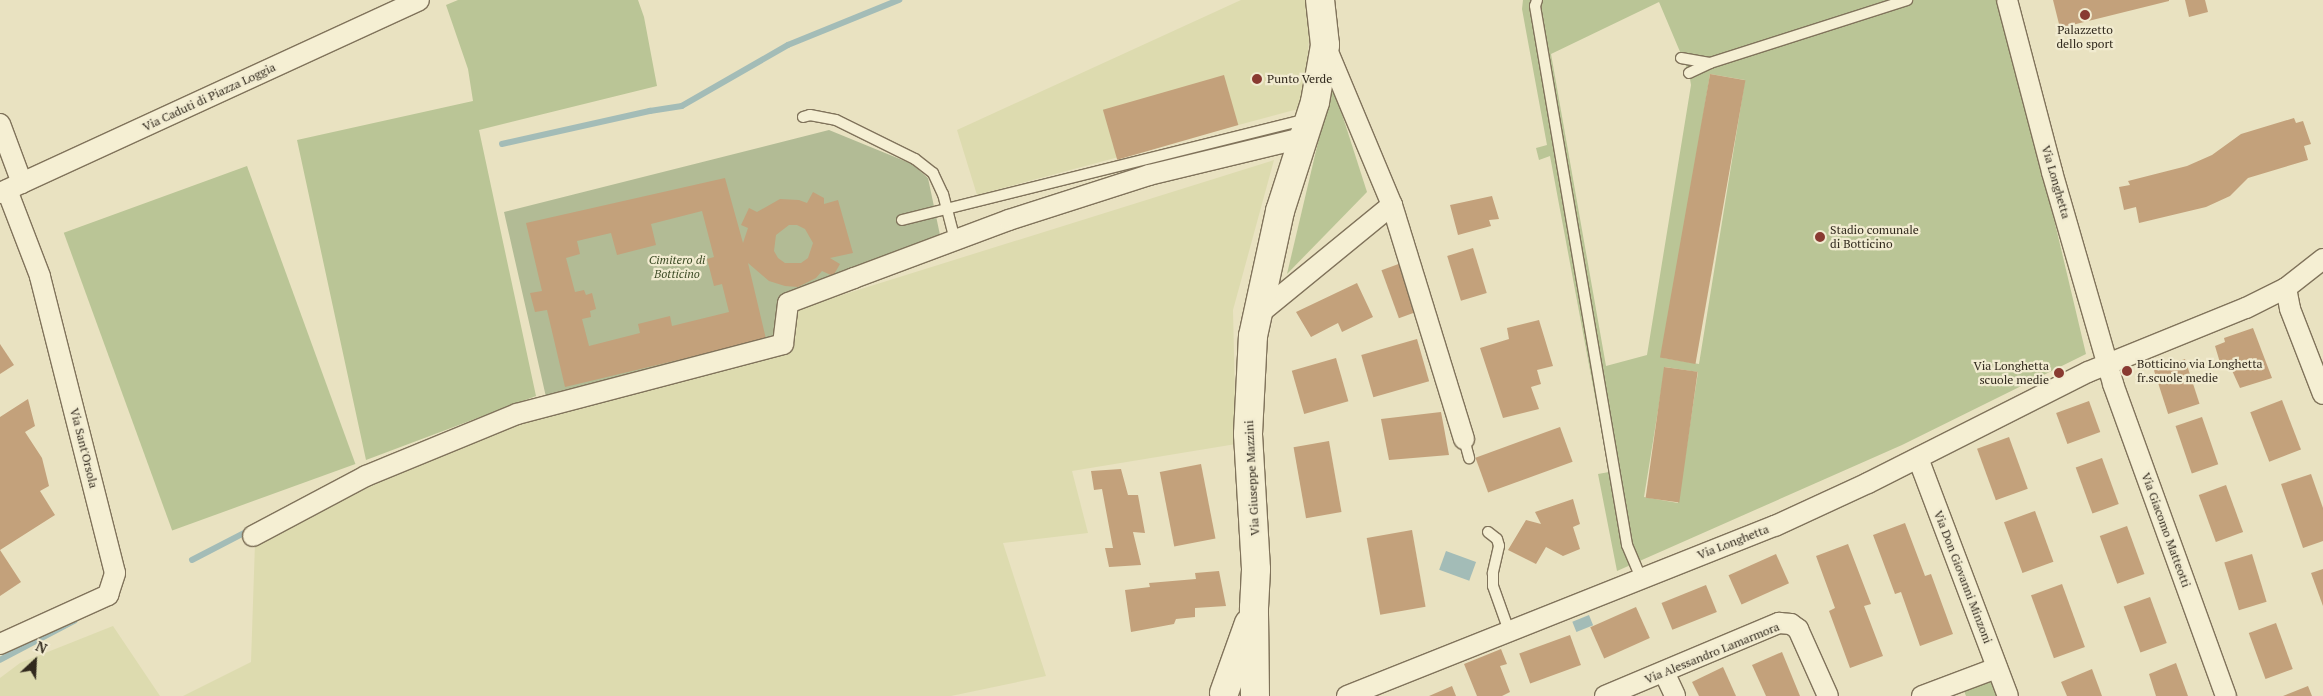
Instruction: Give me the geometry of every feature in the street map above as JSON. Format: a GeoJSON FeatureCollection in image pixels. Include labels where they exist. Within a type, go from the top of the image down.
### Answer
{"type":"FeatureCollection","features":[{"type":"Feature","properties":{"kind":"street","name":"Via Caduti di Piazza Loggia"},"geometry":{"type":"LineString","coordinates":[[10,189],[419,0]]}},
{"type":"Feature","properties":{"kind":"street","name":"Via Giuseppe Mazzini"},"geometry":{"type":"LineString","coordinates":[[1221,694],[1235,690],[1254,696],[1256,569],[1248,434],[1255,317],[1280,211],[1316,102],[1325,45],[1320,0]]}},
{"type":"Feature","properties":{"kind":"street","name":"Via Longhetta"},"geometry":{"type":"LineString","coordinates":[[2007,0],[2052,172],[2108,364]]}},
{"type":"Feature","properties":{"kind":"street","name":"Via Giuseppe Mazzini"},"geometry":{"type":"LineString","coordinates":[[1325,45],[1392,205],[1467,449]]}},
{"type":"Feature","properties":{"kind":"street","name":"Via Sant'Orsola"},"geometry":{"type":"LineString","coordinates":[[0,124],[10,189],[40,276],[115,572],[108,595],[0,644]]}},
{"type":"Feature","properties":{"kind":"street"},"geometry":{"type":"LineString","coordinates":[[253,536],[366,476],[516,414],[783,344],[788,303],[955,240],[1148,175],[1306,128]]}},
{"type":"Feature","properties":{"kind":"street"},"geometry":{"type":"LineString","coordinates":[[1255,317],[1392,205]]}},
{"type":"Feature","properties":{"kind":"street","name":"Via Longhetta"},"geometry":{"type":"LineString","coordinates":[[1346,696],[1775,526],[2108,364],[2246,308],[2286,288],[2323,259]]}},
{"type":"Feature","properties":{"kind":"street"},"geometry":{"type":"LineString","coordinates":[[2286,288],[2290,309],[2323,393]]}},
{"type":"Feature","properties":{"kind":"street","name":"Via Giacomo Matteotti"},"geometry":{"type":"LineString","coordinates":[[2108,364],[2113,384],[2226,696]]}},
{"type":"Feature","properties":{"kind":"street","name":"Via Don Giovanni Minzoni"},"geometry":{"type":"LineString","coordinates":[[1918,458],[2008,696]]}},
{"type":"Feature","properties":{"kind":"street","name":"Via Giuseppe Mazzini"},"geometry":{"type":"LineString","coordinates":[[1221,694],[1254,608]]}},
{"type":"Feature","properties":{"kind":"street","name":"Via Alessandro Lamarmora"},"geometry":{"type":"LineString","coordinates":[[1605,696],[1779,624],[1791,624],[1798,629],[1828,696]]}},
{"type":"Feature","properties":{"kind":"street"},"geometry":{"type":"LineString","coordinates":[[1922,696],[1997,668]]}},
{"type":"Feature","properties":{"kind":"street"},"geometry":{"type":"LineString","coordinates":[[1664,672],[1675,696]]}},
{"type":"Feature","properties":{"kind":"lane"},"geometry":{"type":"LineString","coordinates":[[1538,0],[1535,6],[1560,133],[1599,358],[1627,545],[1641,578]]}},
{"type":"Feature","properties":{"kind":"lane"},"geometry":{"type":"LineString","coordinates":[[1710,63],[1685,63],[1710,63],[1907,0]]}},
{"type":"Feature","properties":{"kind":"lane"},"geometry":{"type":"LineString","coordinates":[[803,117],[810,115],[836,120],[916,159],[933,173],[943,194],[955,240]]}},
{"type":"Feature","properties":{"kind":"lane"},"geometry":{"type":"LineString","coordinates":[[902,220],[1306,128]]}},
{"type":"Feature","properties":{"kind":"lane"},"geometry":{"type":"LineString","coordinates":[[1488,532],[1497,540],[1499,546],[1493,573],[1493,586],[1508,631]]}},
{"type":"Feature","properties":{"kind":"shaded area"},"geometry":{"type":"Polygon","coordinates":[[[1241,0],[1307,0],[1310,24],[1305,95],[1298,109],[977,195],[957,130],[1241,0]]]}},
{"type":"Feature","properties":{"kind":"shaded area"},"geometry":{"type":"Polygon","coordinates":[[[1274,160],[1233,310],[1236,444],[1072,471],[1088,533],[1003,543],[1046,676],[951,696],[183,696],[251,662],[255,543],[476,435],[794,310],[1274,160]]]}},
{"type":"Feature","properties":{"kind":"shaded area"},"geometry":{"type":"Polygon","coordinates":[[[113,626],[160,696],[0,696],[0,678],[20,663],[113,626]]]}},
{"type":"Feature","properties":{"kind":"green space"},"geometry":{"type":"Polygon","coordinates":[[[458,0],[638,0],[644,17],[657,86],[479,130],[536,396],[366,460],[297,140],[473,101],[468,69],[446,5],[458,0]]]}},
{"type":"Feature","properties":{"kind":"green space"},"geometry":{"type":"Polygon","coordinates":[[[1523,0],[2002,0],[2086,354],[1902,445],[1617,571],[1598,474],[1609,472],[1550,156],[1539,160],[1536,148],[1547,145],[1522,9],[1523,0]],[[1659,2],[1551,54],[1606,366],[1647,355],[1691,85],[1689,73],[1659,2]],[[1710,74],[1664,358],[1699,364],[1745,80],[1710,74]],[[1665,367],[1644,497],[1678,503],[1698,372],[1665,367]]]}},
{"type":"Feature","properties":{"kind":"green space"},"geometry":{"type":"Polygon","coordinates":[[[1332,83],[1367,192],[1287,274],[1332,83]]]}},
{"type":"Feature","properties":{"kind":"green space","name":"Cimitero di Botticino"},"geometry":{"type":"Polygon","coordinates":[[[829,130],[912,164],[928,178],[940,235],[785,296],[779,342],[546,397],[504,212],[829,130]]]}},
{"type":"Feature","properties":{"kind":"green space"},"geometry":{"type":"Polygon","coordinates":[[[247,166],[355,464],[172,531],[64,233],[247,166]]]}},
{"type":"Feature","properties":{"kind":"green space"},"geometry":{"type":"Polygon","coordinates":[[[1996,680],[2002,696],[1966,696],[1964,691],[1996,680]]]}},
{"type":"Feature","properties":{"kind":"water"},"geometry":{"type":"Polygon","coordinates":[[[1446,551],[1476,562],[1469,581],[1439,570],[1446,551]]]}},
{"type":"Feature","properties":{"kind":"water"},"geometry":{"type":"Polygon","coordinates":[[[1589,615],[1593,625],[1576,632],[1572,622],[1589,615]]]}},
{"type":"Feature","properties":{"kind":"building","name":"Palazzetto dello sport"},"geometry":{"type":"Polygon","coordinates":[[[2053,0],[2169,0],[2169,1],[2060,28],[2053,0]]]}},
{"type":"Feature","properties":{"kind":"building"},"geometry":{"type":"Polygon","coordinates":[[[2185,0],[2205,0],[2208,12],[2189,17],[2185,0]]]}},
{"type":"Feature","properties":{"kind":"building"},"geometry":{"type":"Polygon","coordinates":[[[1710,74],[1745,80],[1695,364],[1660,358],[1710,74]]]}},
{"type":"Feature","properties":{"kind":"building"},"geometry":{"type":"Polygon","coordinates":[[[1224,75],[1238,125],[1117,160],[1103,110],[1224,75]]]}},
{"type":"Feature","properties":{"kind":"building"},"geometry":{"type":"Polygon","coordinates":[[[2294,118],[2296,123],[2303,121],[2311,144],[2304,146],[2308,160],[2248,178],[2230,196],[2206,207],[2139,223],[2136,207],[2124,210],[2119,187],[2130,185],[2128,181],[2187,166],[2212,155],[2241,134],[2294,118]]]}},
{"type":"Feature","properties":{"kind":"building"},"geometry":{"type":"Polygon","coordinates":[[[725,178],[743,243],[748,228],[741,225],[749,208],[757,212],[780,199],[799,200],[807,203],[813,192],[824,198],[824,204],[838,200],[853,253],[830,258],[840,264],[833,276],[822,271],[816,278],[798,287],[785,286],[769,281],[748,263],[766,339],[565,387],[547,310],[535,312],[530,293],[542,291],[526,223],[725,178]],[[702,211],[651,224],[656,245],[617,255],[611,233],[577,241],[580,254],[566,258],[575,292],[584,290],[586,295],[592,293],[596,309],[590,311],[591,317],[582,319],[589,346],[640,333],[638,324],[670,316],[672,326],[729,312],[722,284],[714,286],[707,259],[714,257],[702,211]],[[789,225],[776,235],[774,251],[778,258],[785,263],[801,263],[808,258],[813,243],[805,229],[797,225],[789,225]]]}},
{"type":"Feature","properties":{"kind":"building"},"geometry":{"type":"Polygon","coordinates":[[[1492,196],[1499,219],[1489,220],[1491,226],[1458,235],[1450,205],[1492,196]]]}},
{"type":"Feature","properties":{"kind":"building"},"geometry":{"type":"Polygon","coordinates":[[[1473,248],[1487,293],[1461,301],[1447,256],[1473,248]]]}},
{"type":"Feature","properties":{"kind":"building"},"geometry":{"type":"Polygon","coordinates":[[[1404,262],[1421,310],[1399,318],[1381,270],[1404,262]]]}},
{"type":"Feature","properties":{"kind":"building"},"geometry":{"type":"Polygon","coordinates":[[[1357,283],[1373,317],[1342,332],[1338,323],[1311,337],[1296,312],[1357,283]]]}},
{"type":"Feature","properties":{"kind":"building"},"geometry":{"type":"Polygon","coordinates":[[[1539,320],[1553,366],[1537,370],[1541,384],[1531,387],[1539,409],[1503,418],[1480,348],[1509,339],[1507,328],[1539,320]]]}},
{"type":"Feature","properties":{"kind":"building"},"geometry":{"type":"Polygon","coordinates":[[[2253,328],[2272,378],[2240,388],[2229,364],[2221,366],[2215,346],[2225,342],[2224,338],[2253,328]]]}},
{"type":"Feature","properties":{"kind":"building"},"geometry":{"type":"Polygon","coordinates":[[[1417,339],[1429,381],[1373,397],[1361,355],[1417,339]]]}},
{"type":"Feature","properties":{"kind":"building"},"geometry":{"type":"Polygon","coordinates":[[[0,344],[14,365],[0,374],[0,344]]]}},
{"type":"Feature","properties":{"kind":"building"},"geometry":{"type":"Polygon","coordinates":[[[1336,358],[1348,401],[1304,414],[1292,371],[1336,358]]]}},
{"type":"Feature","properties":{"kind":"building"},"geometry":{"type":"Polygon","coordinates":[[[2185,359],[2200,404],[2168,414],[2154,369],[2185,359]]]}},
{"type":"Feature","properties":{"kind":"building"},"geometry":{"type":"Polygon","coordinates":[[[1664,367],[1698,372],[1679,502],[1646,498],[1664,367]]]}},
{"type":"Feature","properties":{"kind":"building"},"geometry":{"type":"Polygon","coordinates":[[[28,399],[35,426],[25,432],[42,458],[49,486],[40,491],[55,515],[0,550],[0,417],[28,399]]]}},
{"type":"Feature","properties":{"kind":"building"},"geometry":{"type":"Polygon","coordinates":[[[2282,400],[2301,449],[2269,462],[2250,412],[2282,400]]]}},
{"type":"Feature","properties":{"kind":"building"},"geometry":{"type":"Polygon","coordinates":[[[2089,401],[2100,432],[2067,444],[2056,413],[2089,401]]]}},
{"type":"Feature","properties":{"kind":"building"},"geometry":{"type":"Polygon","coordinates":[[[1441,412],[1449,455],[1389,460],[1381,419],[1441,412]]]}},
{"type":"Feature","properties":{"kind":"building"},"geometry":{"type":"Polygon","coordinates":[[[2202,417],[2218,464],[2192,473],[2176,426],[2202,417]]]}},
{"type":"Feature","properties":{"kind":"building"},"geometry":{"type":"Polygon","coordinates":[[[1560,427],[1573,462],[1488,493],[1475,458],[1560,427]]]}},
{"type":"Feature","properties":{"kind":"building"},"geometry":{"type":"Polygon","coordinates":[[[2009,437],[2028,489],[1996,500],[1977,449],[2009,437]]]}},
{"type":"Feature","properties":{"kind":"building"},"geometry":{"type":"Polygon","coordinates":[[[1329,441],[1342,512],[1306,518],[1294,447],[1329,441]]]}},
{"type":"Feature","properties":{"kind":"building"},"geometry":{"type":"Polygon","coordinates":[[[2102,458],[2119,504],[2092,514],[2076,468],[2102,458]]]}},
{"type":"Feature","properties":{"kind":"building"},"geometry":{"type":"Polygon","coordinates":[[[1201,464],[1216,539],[1174,547],[1160,472],[1201,464]]]}},
{"type":"Feature","properties":{"kind":"building"},"geometry":{"type":"Polygon","coordinates":[[[1121,469],[1128,495],[1138,495],[1145,533],[1133,532],[1141,565],[1109,567],[1105,548],[1113,548],[1102,489],[1094,490],[1091,471],[1121,469]]]}},
{"type":"Feature","properties":{"kind":"building"},"geometry":{"type":"Polygon","coordinates":[[[2311,474],[2323,508],[2323,541],[2303,548],[2281,484],[2311,474]]]}},
{"type":"Feature","properties":{"kind":"building"},"geometry":{"type":"Polygon","coordinates":[[[2226,485],[2243,532],[2216,542],[2199,495],[2226,485]]]}},
{"type":"Feature","properties":{"kind":"building"},"geometry":{"type":"Polygon","coordinates":[[[1573,499],[1580,524],[1573,527],[1580,549],[1563,556],[1546,547],[1536,564],[1508,550],[1526,520],[1541,524],[1535,512],[1573,499]]]}},
{"type":"Feature","properties":{"kind":"building"},"geometry":{"type":"Polygon","coordinates":[[[2035,511],[2053,562],[2022,573],[2004,522],[2035,511]]]}},
{"type":"Feature","properties":{"kind":"building"},"geometry":{"type":"Polygon","coordinates":[[[1905,523],[1925,576],[1931,574],[1953,634],[1920,646],[1901,592],[1895,594],[1873,535],[1905,523]]]}},
{"type":"Feature","properties":{"kind":"building"},"geometry":{"type":"Polygon","coordinates":[[[2127,526],[2144,574],[2117,584],[2100,536],[2127,526]]]}},
{"type":"Feature","properties":{"kind":"building"},"geometry":{"type":"Polygon","coordinates":[[[1412,530],[1426,607],[1380,615],[1367,538],[1412,530]]]}},
{"type":"Feature","properties":{"kind":"building"},"geometry":{"type":"Polygon","coordinates":[[[1848,544],[1871,604],[1864,606],[1883,656],[1850,668],[1829,611],[1835,608],[1816,556],[1848,544]]]}},
{"type":"Feature","properties":{"kind":"building"},"geometry":{"type":"Polygon","coordinates":[[[0,550],[21,582],[0,596],[0,550]]]}},
{"type":"Feature","properties":{"kind":"building"},"geometry":{"type":"Polygon","coordinates":[[[1776,554],[1789,583],[1742,604],[1728,575],[1776,554]]]}},
{"type":"Feature","properties":{"kind":"building"},"geometry":{"type":"Polygon","coordinates":[[[2252,554],[2267,602],[2239,610],[2224,562],[2252,554]]]}},
{"type":"Feature","properties":{"kind":"building"},"geometry":{"type":"Polygon","coordinates":[[[2323,569],[2323,606],[2311,573],[2323,569]]]}},
{"type":"Feature","properties":{"kind":"building"},"geometry":{"type":"Polygon","coordinates":[[[1219,571],[1226,606],[1195,608],[1195,617],[1176,619],[1174,624],[1131,632],[1125,590],[1150,587],[1149,583],[1196,579],[1195,573],[1219,571]]]}},
{"type":"Feature","properties":{"kind":"building"},"geometry":{"type":"Polygon","coordinates":[[[2062,584],[2085,647],[2054,658],[2031,595],[2062,584]]]}},
{"type":"Feature","properties":{"kind":"building"},"geometry":{"type":"Polygon","coordinates":[[[1706,585],[1717,612],[1672,630],[1661,603],[1706,585]]]}},
{"type":"Feature","properties":{"kind":"building"},"geometry":{"type":"Polygon","coordinates":[[[2150,597],[2167,643],[2140,653],[2124,607],[2150,597]]]}},
{"type":"Feature","properties":{"kind":"building"},"geometry":{"type":"Polygon","coordinates":[[[1636,607],[1650,638],[1604,658],[1590,627],[1636,607]]]}},
{"type":"Feature","properties":{"kind":"building"},"geometry":{"type":"Polygon","coordinates":[[[2276,623],[2293,669],[2266,679],[2249,633],[2276,623]]]}},
{"type":"Feature","properties":{"kind":"building"},"geometry":{"type":"Polygon","coordinates":[[[1570,635],[1581,665],[1530,684],[1519,653],[1570,635]]]}},
{"type":"Feature","properties":{"kind":"building"},"geometry":{"type":"Polygon","coordinates":[[[1501,649],[1507,664],[1500,666],[1510,692],[1502,696],[1477,696],[1464,664],[1501,649]]]}},
{"type":"Feature","properties":{"kind":"building"},"geometry":{"type":"Polygon","coordinates":[[[1782,652],[1800,696],[1766,696],[1752,665],[1782,652]]]}},
{"type":"Feature","properties":{"kind":"building"},"geometry":{"type":"Polygon","coordinates":[[[2176,663],[2188,696],[2156,696],[2149,674],[2176,663]]]}},
{"type":"Feature","properties":{"kind":"building"},"geometry":{"type":"Polygon","coordinates":[[[1723,667],[1736,696],[1699,696],[1692,682],[1723,667]]]}},
{"type":"Feature","properties":{"kind":"building"},"geometry":{"type":"Polygon","coordinates":[[[2092,669],[2102,696],[2067,696],[2061,682],[2092,669]]]}},
{"type":"Feature","properties":{"kind":"building"},"geometry":{"type":"Polygon","coordinates":[[[1452,686],[1456,696],[1429,696],[1452,686]]]}},
{"type":"Feature","properties":{"kind":"building"},"geometry":{"type":"Polygon","coordinates":[[[2308,686],[2312,696],[2283,696],[2308,686]]]}},
{"type":"Feature","properties":{"kind":"waterway"},"geometry":{"type":"LineString","coordinates":[[502,144],[650,111],[682,106],[788,45],[899,0]]}},
{"type":"Feature","properties":{"kind":"waterway"},"geometry":{"type":"LineString","coordinates":[[192,560],[250,530]]}},
{"type":"Feature","properties":{"kind":"waterway"},"geometry":{"type":"LineString","coordinates":[[0,660],[74,621]]}},
{"type":"Feature","properties":{"kind":"place","name":"Palazzetto dello sport"},"geometry":{"type":"Point","coordinates":[2085,15]}},
{"type":"Feature","properties":{"kind":"place","name":"Punto Verde"},"geometry":{"type":"Point","coordinates":[1257,79]}},
{"type":"Feature","properties":{"kind":"place","name":"Stadio comunale di Botticino"},"geometry":{"type":"Point","coordinates":[1820,237]}},
{"type":"Feature","properties":{"kind":"place","name":"Botticino via Longhetta fr.scuole medie"},"geometry":{"type":"Point","coordinates":[2127,371]}},
{"type":"Feature","properties":{"kind":"place","name":"Via Longhetta scuole medie"},"geometry":{"type":"Point","coordinates":[2059,373]}}]}
